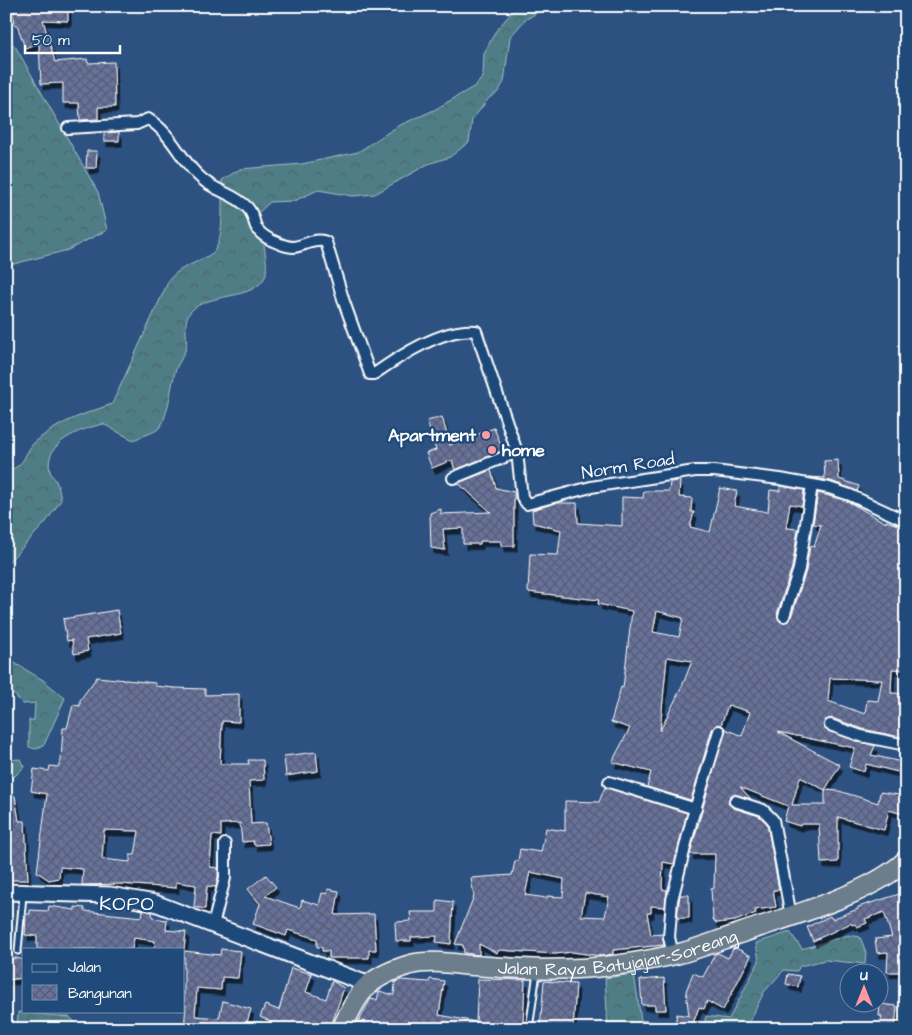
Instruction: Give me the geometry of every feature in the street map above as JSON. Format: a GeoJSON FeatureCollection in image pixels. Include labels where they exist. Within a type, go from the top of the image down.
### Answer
{"type":"FeatureCollection","features":[{"type":"Feature","properties":{"kind":"highway","name":"Jalan Raya Batujajar-Soreang"},"geometry":{"type":"LineString","coordinates":[[342,1029],[354,1002],[367,984],[388,972],[412,964],[440,963],[563,969],[673,955],[791,916],[875,882],[903,864]]}},
{"type":"Feature","properties":{"kind":"street","name":"Norm Road"},"geometry":{"type":"LineString","coordinates":[[68,128],[137,124],[148,119],[164,131],[203,180],[247,206],[256,229],[262,234],[292,247],[320,240],[326,242],[344,302],[370,374],[421,345],[450,335],[474,331],[478,334],[517,452],[522,497],[527,504],[591,487],[695,471],[780,478],[840,491],[906,521]]}},
{"type":"Feature","properties":{"kind":"street"},"geometry":{"type":"LineString","coordinates":[[453,478],[517,452]]}},
{"type":"Feature","properties":{"kind":"street"},"geometry":{"type":"LineString","coordinates":[[784,616],[799,569],[812,485]]}},
{"type":"Feature","properties":{"kind":"street"},"geometry":{"type":"LineString","coordinates":[[830,725],[862,736],[906,745]]}},
{"type":"Feature","properties":{"kind":"street"},"geometry":{"type":"LineString","coordinates":[[673,955],[669,937],[669,918],[682,859],[719,730]]}},
{"type":"Feature","properties":{"kind":"street"},"geometry":{"type":"LineString","coordinates":[[610,782],[696,809]]}},
{"type":"Feature","properties":{"kind":"street"},"geometry":{"type":"LineString","coordinates":[[735,801],[763,810],[773,820],[791,916]]}},
{"type":"Feature","properties":{"kind":"street"},"geometry":{"type":"LineString","coordinates":[[213,925],[225,878],[225,844]]}},
{"type":"Feature","properties":{"kind":"street"},"geometry":{"type":"LineString","coordinates":[[6,892],[110,895],[140,900],[213,925],[367,984]]}},
{"type":"Feature","properties":{"kind":"lane"},"geometry":{"type":"LineString","coordinates":[[18,951],[23,892]]}},
{"type":"Feature","properties":{"kind":"lane"},"geometry":{"type":"LineString","coordinates":[[529,1029],[537,969]]}},
{"type":"Feature","properties":{"kind":"green space"},"geometry":{"type":"Polygon","coordinates":[[[517,6],[548,6],[525,20],[510,37],[504,82],[498,92],[489,98],[472,120],[469,142],[450,157],[428,164],[375,194],[353,196],[318,190],[294,201],[270,202],[258,213],[266,255],[265,277],[259,285],[251,290],[208,301],[199,305],[188,315],[186,323],[186,348],[176,369],[161,426],[157,430],[133,440],[103,424],[75,433],[58,445],[52,452],[49,461],[50,471],[57,483],[61,500],[46,522],[6,565],[6,470],[17,467],[31,446],[53,429],[72,419],[112,404],[169,280],[178,271],[211,254],[216,249],[221,231],[222,180],[240,169],[302,164],[358,152],[398,126],[434,110],[475,86],[483,77],[484,54],[495,32],[517,6]]]}},
{"type":"Feature","properties":{"kind":"green space"},"geometry":{"type":"Polygon","coordinates":[[[6,38],[15,46],[98,192],[107,230],[68,250],[6,266],[6,38]]]}},
{"type":"Feature","properties":{"kind":"green space"},"geometry":{"type":"Polygon","coordinates":[[[6,654],[16,664],[43,680],[65,698],[44,745],[36,749],[29,747],[29,720],[34,720],[35,703],[23,704],[6,686],[6,654]]]}},
{"type":"Feature","properties":{"kind":"green space"},"geometry":{"type":"Polygon","coordinates":[[[20,759],[24,767],[15,776],[6,778],[6,760],[20,759]]]}},
{"type":"Feature","properties":{"kind":"green space"},"geometry":{"type":"Polygon","coordinates":[[[790,932],[802,949],[848,935],[860,937],[866,952],[865,962],[825,960],[800,966],[797,971],[784,970],[764,992],[746,1029],[703,1029],[706,1016],[729,1019],[759,961],[756,943],[790,932]]]}},
{"type":"Feature","properties":{"kind":"green space"},"geometry":{"type":"Polygon","coordinates":[[[634,974],[641,1020],[668,1024],[668,1029],[608,1029],[605,978],[634,974]]]}},
{"type":"Feature","properties":{"kind":"green space"},"geometry":{"type":"Polygon","coordinates":[[[18,1012],[70,1017],[77,1025],[77,1029],[17,1029],[18,1012]]]}},
{"type":"Feature","properties":{"kind":"building"},"geometry":{"type":"Polygon","coordinates":[[[13,6],[68,6],[68,21],[43,20],[55,62],[87,59],[88,63],[114,62],[115,107],[98,107],[98,119],[80,120],[79,103],[63,103],[63,83],[41,84],[39,43],[25,48],[17,25],[14,25],[13,6]]]}},
{"type":"Feature","properties":{"kind":"building"},"geometry":{"type":"Polygon","coordinates":[[[119,132],[119,141],[104,141],[104,133],[119,132]]]}},
{"type":"Feature","properties":{"kind":"building"},"geometry":{"type":"Polygon","coordinates":[[[87,151],[97,151],[96,168],[86,168],[87,151]]]}},
{"type":"Feature","properties":{"kind":"building"},"geometry":{"type":"Polygon","coordinates":[[[442,417],[450,445],[494,428],[503,450],[455,470],[452,460],[432,468],[426,453],[436,450],[427,421],[442,417]]]}},
{"type":"Feature","properties":{"kind":"building"},"geometry":{"type":"Polygon","coordinates":[[[838,460],[839,479],[859,486],[857,491],[831,481],[809,477],[825,478],[824,461],[838,460]]]}},
{"type":"Feature","properties":{"kind":"building"},"geometry":{"type":"Polygon","coordinates":[[[491,470],[496,488],[514,492],[514,546],[501,546],[501,541],[480,541],[480,544],[463,544],[463,528],[443,529],[445,550],[431,548],[430,513],[441,509],[441,514],[491,512],[458,483],[491,470]]]}},
{"type":"Feature","properties":{"kind":"building"},"geometry":{"type":"Polygon","coordinates":[[[680,481],[679,497],[692,498],[691,512],[694,512],[690,527],[710,532],[720,488],[737,491],[734,506],[768,512],[770,490],[780,491],[780,486],[804,490],[802,506],[790,504],[786,528],[798,529],[792,567],[777,614],[782,623],[791,618],[806,571],[810,546],[814,547],[821,525],[813,524],[818,493],[847,501],[886,523],[886,521],[906,528],[906,670],[892,669],[891,693],[906,694],[905,738],[863,729],[832,718],[826,720],[823,726],[828,731],[875,746],[871,755],[906,763],[906,774],[866,764],[864,772],[849,767],[855,748],[778,732],[840,765],[825,790],[839,791],[878,803],[880,792],[906,796],[906,815],[889,810],[884,830],[838,817],[838,862],[821,863],[819,824],[801,824],[800,826],[784,821],[788,806],[740,787],[751,799],[734,794],[730,796],[728,803],[733,808],[759,816],[767,823],[779,890],[773,890],[776,907],[755,910],[756,913],[735,921],[716,923],[713,919],[711,889],[714,888],[715,854],[690,854],[725,729],[742,736],[750,712],[728,705],[721,725],[717,724],[712,729],[691,800],[647,787],[651,772],[612,762],[630,728],[611,722],[621,687],[623,688],[632,611],[598,604],[599,600],[528,592],[530,554],[558,555],[561,530],[533,523],[532,510],[556,503],[577,503],[578,523],[622,526],[622,497],[643,498],[644,491],[669,491],[670,482],[680,481]],[[657,611],[653,632],[679,637],[683,618],[657,611]],[[667,657],[660,731],[683,684],[692,661],[667,657]],[[830,678],[828,701],[865,714],[867,700],[878,701],[882,680],[830,678]],[[800,777],[792,805],[825,805],[825,790],[800,777]]]}},
{"type":"Feature","properties":{"kind":"building"},"geometry":{"type":"Polygon","coordinates":[[[117,610],[121,633],[86,639],[88,651],[74,654],[72,640],[67,641],[63,619],[117,610]]]}},
{"type":"Feature","properties":{"kind":"building"},"geometry":{"type":"Polygon","coordinates":[[[97,677],[155,683],[155,686],[205,689],[205,695],[239,694],[239,722],[222,721],[220,764],[249,764],[248,760],[263,760],[264,780],[249,781],[251,824],[266,823],[269,844],[254,845],[253,841],[242,842],[240,823],[221,824],[221,836],[212,835],[210,867],[218,868],[218,877],[216,887],[207,886],[205,909],[194,907],[196,885],[176,882],[176,888],[120,884],[82,885],[83,869],[60,867],[59,878],[49,880],[37,872],[47,794],[31,791],[34,769],[49,771],[50,766],[58,767],[61,761],[63,728],[67,728],[73,705],[80,706],[80,700],[97,677]],[[104,830],[102,859],[130,862],[130,855],[135,855],[139,831],[104,830]]]}},
{"type":"Feature","properties":{"kind":"building"},"geometry":{"type":"Polygon","coordinates":[[[316,752],[318,771],[286,776],[284,756],[316,752]]]}},
{"type":"Feature","properties":{"kind":"building"},"geometry":{"type":"Polygon","coordinates":[[[605,787],[687,813],[674,864],[663,862],[662,889],[667,890],[665,907],[651,906],[651,913],[647,913],[651,935],[662,934],[664,945],[613,950],[613,954],[601,956],[572,952],[555,954],[499,950],[497,953],[479,944],[479,955],[464,953],[463,945],[455,944],[474,896],[471,878],[512,875],[515,861],[518,861],[520,849],[541,852],[546,828],[565,831],[565,801],[599,802],[605,787]],[[530,872],[525,895],[547,898],[547,896],[563,897],[564,879],[530,872]],[[585,893],[581,916],[605,917],[609,897],[585,893]]]}},
{"type":"Feature","properties":{"kind":"building"},"geometry":{"type":"Polygon","coordinates":[[[15,796],[19,821],[25,821],[28,880],[6,880],[6,798],[15,796]]]}},
{"type":"Feature","properties":{"kind":"building"},"geometry":{"type":"Polygon","coordinates":[[[266,875],[276,887],[265,896],[300,908],[302,900],[319,905],[322,893],[327,894],[328,889],[339,891],[335,915],[374,914],[376,950],[369,950],[369,958],[329,958],[329,951],[322,951],[322,947],[317,947],[317,939],[288,930],[286,936],[253,924],[260,904],[248,889],[266,875]]]}},
{"type":"Feature","properties":{"kind":"building"},"geometry":{"type":"Polygon","coordinates":[[[906,892],[906,951],[902,951],[901,972],[890,972],[888,952],[877,953],[875,939],[892,937],[884,912],[865,919],[867,923],[857,927],[851,923],[813,941],[807,927],[830,916],[832,919],[858,909],[858,907],[906,892]]]}},
{"type":"Feature","properties":{"kind":"building"},"geometry":{"type":"Polygon","coordinates":[[[680,895],[689,895],[689,918],[677,918],[680,895]]]}},
{"type":"Feature","properties":{"kind":"building"},"geometry":{"type":"Polygon","coordinates":[[[437,900],[453,902],[451,944],[436,942],[437,936],[411,937],[411,941],[396,941],[395,922],[411,921],[410,912],[437,912],[437,900]]]}},
{"type":"Feature","properties":{"kind":"building"},"geometry":{"type":"Polygon","coordinates":[[[49,906],[75,910],[75,907],[85,908],[84,911],[142,917],[143,910],[152,912],[153,918],[167,920],[166,930],[186,932],[184,948],[154,948],[155,941],[134,938],[132,948],[37,948],[37,936],[25,935],[26,914],[30,914],[30,910],[48,911],[49,906]]]}},
{"type":"Feature","properties":{"kind":"building"},"geometry":{"type":"Polygon","coordinates":[[[734,947],[751,956],[723,1010],[707,1001],[704,1009],[699,1007],[691,1029],[674,1029],[677,1014],[689,1016],[686,991],[693,973],[703,977],[715,954],[718,953],[728,958],[734,947]]]}},
{"type":"Feature","properties":{"kind":"building"},"geometry":{"type":"Polygon","coordinates":[[[221,949],[241,951],[238,978],[222,977],[221,990],[197,988],[195,1016],[219,1018],[223,1001],[251,1009],[245,1029],[184,1029],[186,1005],[185,951],[220,955],[221,949]]]}},
{"type":"Feature","properties":{"kind":"building"},"geometry":{"type":"Polygon","coordinates":[[[6,959],[22,960],[22,978],[6,980],[6,959]]]}},
{"type":"Feature","properties":{"kind":"building"},"geometry":{"type":"Polygon","coordinates":[[[291,968],[312,974],[306,992],[326,999],[332,981],[344,988],[330,1029],[269,1029],[270,1021],[260,1017],[265,1005],[279,1010],[291,968]]]}},
{"type":"Feature","properties":{"kind":"building"},"geometry":{"type":"Polygon","coordinates":[[[788,974],[800,976],[798,987],[786,984],[788,974]]]}},
{"type":"Feature","properties":{"kind":"building"},"geometry":{"type":"Polygon","coordinates":[[[664,978],[666,1010],[655,1010],[655,1005],[642,1005],[640,980],[664,978]]]}},
{"type":"Feature","properties":{"kind":"building"},"geometry":{"type":"Polygon","coordinates":[[[430,979],[444,981],[439,1015],[476,1022],[478,979],[525,980],[523,1025],[485,1023],[485,1029],[405,1029],[394,1027],[393,1029],[369,1029],[370,1025],[358,1022],[371,999],[377,1000],[379,991],[394,995],[395,982],[401,980],[429,982],[430,979]]]}},
{"type":"Feature","properties":{"kind":"building"},"geometry":{"type":"Polygon","coordinates":[[[544,981],[576,984],[573,1029],[540,1029],[544,981]]]}},
{"type":"Feature","properties":{"kind":"building"},"geometry":{"type":"Polygon","coordinates":[[[890,1005],[897,1006],[895,1029],[879,1029],[882,1016],[879,1016],[879,1012],[890,1012],[890,1005]]]}},
{"type":"Feature","properties":{"kind":"place","name":"Apartment"},"geometry":{"type":"Point","coordinates":[486,435]}},
{"type":"Feature","properties":{"kind":"place","name":"home"},"geometry":{"type":"Point","coordinates":[492,450]}},
{"type":"Feature","properties":{"kind":"district","name":"KOPO"},"geometry":{"type":"Point","coordinates":[127,904]}}]}
